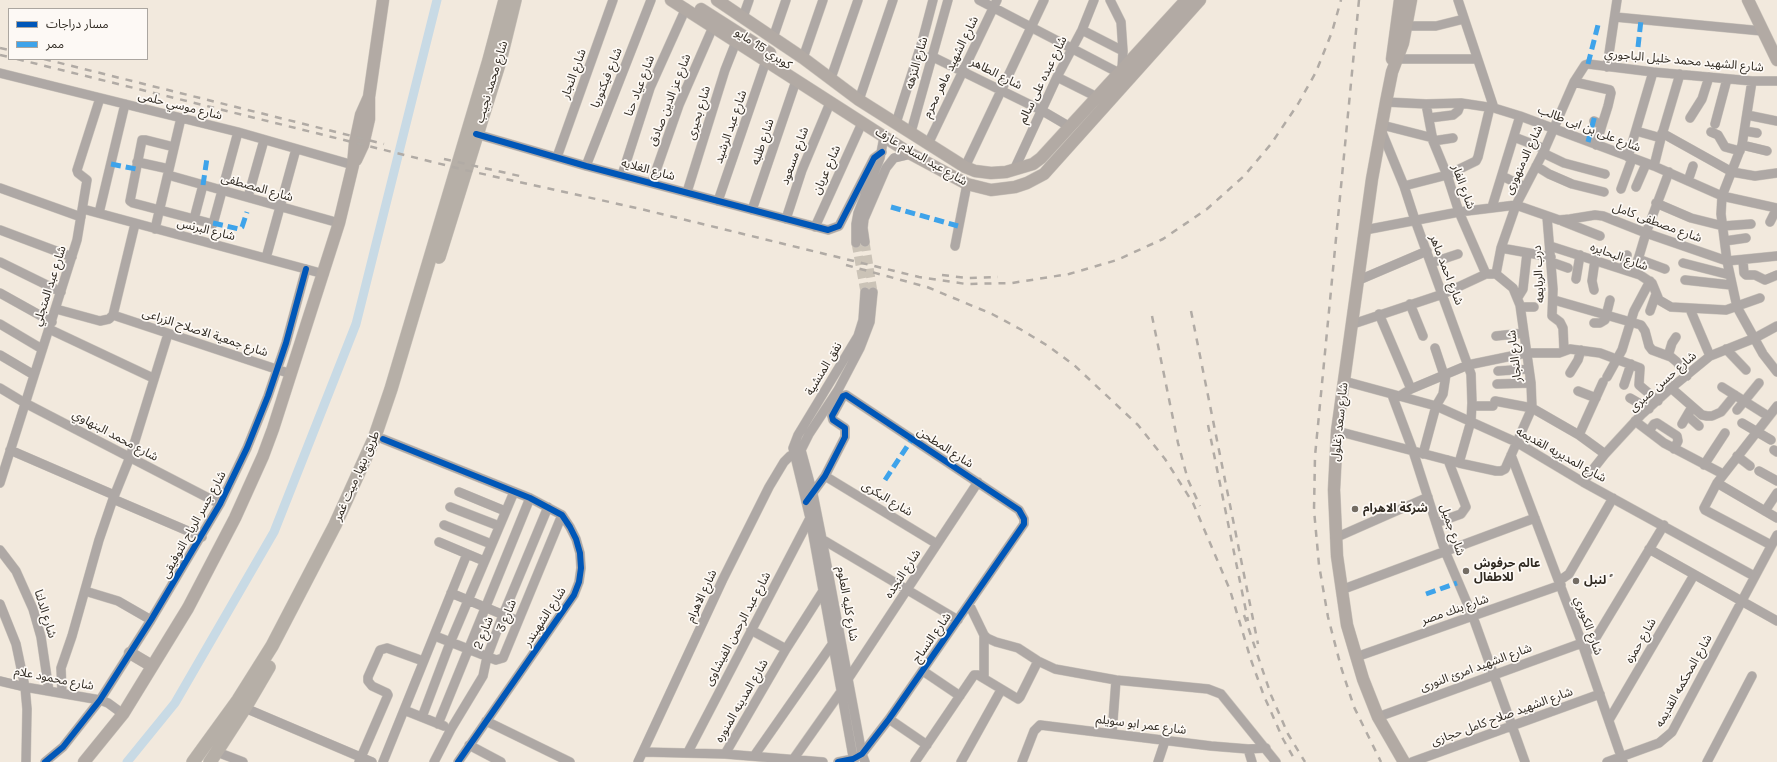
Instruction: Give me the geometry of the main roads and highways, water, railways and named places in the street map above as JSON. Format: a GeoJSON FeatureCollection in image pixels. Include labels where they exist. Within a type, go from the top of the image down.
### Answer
{"type":"FeatureCollection","features":[{"type":"Feature","properties":{"kind":"highway","name":"شارع محمد نجيب"},"geometry":{"type":"LineString","coordinates":[[463,163],[476,134],[491,73],[505,0]]}},
{"type":"Feature","properties":{"kind":"highway","name":"شارع محمد نجيب"},"geometry":{"type":"LineString","coordinates":[[463,163],[515,0]]}},
{"type":"Feature","properties":{"kind":"highway","name":"طريق بنها, ميت غمر"},"geometry":{"type":"LineString","coordinates":[[193,762],[211,753],[244,708],[293,626],[337,542],[383,439],[463,163]]}},
{"type":"Feature","properties":{"kind":"highway","name":"طريق بنها, ميت غمر"},"geometry":{"type":"LineString","coordinates":[[211,753],[238,700],[268,652],[335,525],[401,373]]}},
{"type":"Feature","properties":{"kind":"main road"},"geometry":{"type":"LineString","coordinates":[[84,762],[123,714],[201,584],[238,512],[265,449],[324,274],[339,223],[353,165],[365,139],[370,112],[369,97],[383,0]]}},
{"type":"Feature","properties":{"kind":"main road","name":"شارع عبد السلام عارف"},"geometry":{"type":"LineString","coordinates":[[671,0],[686,4],[713,27],[736,42],[803,58],[859,100],[928,144],[965,167],[982,172],[1010,171],[1037,162],[1120,71],[1127,56],[1186,0]]}},
{"type":"Feature","properties":{"kind":"main road","name":"كوبري 15 مايو"},"geometry":{"type":"LineString","coordinates":[[701,0],[827,91],[831,95],[830,103]]}},
{"type":"Feature","properties":{"kind":"main road","name":"شارع عبد السلام عارف"},"geometry":{"type":"LineString","coordinates":[[717,0],[743,17],[772,50],[796,81],[911,154],[971,186],[992,190],[1027,183],[1044,174],[1200,0]]}},
{"type":"Feature","properties":{"kind":"main road","name":"شارع سعد زغلول"},"geometry":{"type":"LineString","coordinates":[[1395,59],[1400,0]]}},
{"type":"Feature","properties":{"kind":"main road","name":"شارع سعد زغلول"},"geometry":{"type":"LineString","coordinates":[[1404,762],[1378,717],[1362,679],[1347,625],[1335,538],[1334,490],[1337,431],[1365,230],[1386,102],[1395,59],[1406,26],[1410,0]]}},
{"type":"Feature","properties":{"kind":"main road"},"geometry":{"type":"LineString","coordinates":[[1748,0],[1777,60]]}},
{"type":"Feature","properties":{"kind":"main road","name":"كوبري 15 مايو"},"geometry":{"type":"LineString","coordinates":[[686,4],[772,50]]}},
{"type":"Feature","properties":{"kind":"main road"},"geometry":{"type":"LineString","coordinates":[[1127,56],[1132,68],[1138,70]]}},
{"type":"Feature","properties":{"kind":"main road"},"geometry":{"type":"LineString","coordinates":[[1110,82],[1116,80],[1120,82],[1120,90]]}},
{"type":"Feature","properties":{"kind":"main road"},"geometry":{"type":"LineString","coordinates":[[1008,188],[1003,182],[1010,171]]}},
{"type":"Feature","properties":{"kind":"main road"},"geometry":{"type":"LineString","coordinates":[[971,186],[984,182],[982,172]]}},
{"type":"Feature","properties":{"kind":"main road"},"geometry":{"type":"LineString","coordinates":[[130,653],[152,666]]}},
{"type":"Feature","properties":{"kind":"waterway"},"geometry":{"type":"LineString","coordinates":[[127,762],[175,703],[274,532],[356,324],[437,0]]}},
{"type":"Feature","properties":{"kind":"tunnel"},"geometry":{"type":"LineString","coordinates":[[865,242],[873,292]]}},
{"type":"Feature","properties":{"kind":"tunnel"},"geometry":{"type":"LineString","coordinates":[[856,243],[865,292]]}},
{"type":"Feature","properties":{"kind":"railway"},"geometry":{"type":"LineString","coordinates":[[21,60],[465,170],[641,209],[919,277],[966,284],[1012,283],[1069,274],[1117,260],[1163,239],[1207,209],[1244,176],[1271,144],[1298,104],[1316,72],[1332,32],[1341,0]]}},
{"type":"Feature","properties":{"kind":"railway"},"geometry":{"type":"LineString","coordinates":[[1359,0],[1315,456],[1314,510],[1319,565],[1328,617],[1341,667],[1354,707],[1381,762]]}},
{"type":"Feature","properties":{"kind":"railway"},"geometry":{"type":"LineString","coordinates":[[0,48],[8,50]]}},
{"type":"Feature","properties":{"kind":"railway"},"geometry":{"type":"LineString","coordinates":[[0,55],[8,57]]}},
{"type":"Feature","properties":{"kind":"railway"},"geometry":{"type":"LineString","coordinates":[[48,60],[384,144]]}},
{"type":"Feature","properties":{"kind":"railway"},"geometry":{"type":"LineString","coordinates":[[444,159],[524,177]]}},
{"type":"Feature","properties":{"kind":"railway"},"geometry":{"type":"LineString","coordinates":[[846,265],[927,287],[992,314],[1020,329],[1048,346],[1074,365],[1138,425],[1165,459],[1193,503],[1230,590],[1251,660],[1264,696],[1283,739],[1296,762]]}},
{"type":"Feature","properties":{"kind":"railway"},"geometry":{"type":"LineString","coordinates":[[942,275],[967,278],[998,277]]}},
{"type":"Feature","properties":{"kind":"railway"},"geometry":{"type":"LineString","coordinates":[[1191,311],[1258,644]]}},
{"type":"Feature","properties":{"kind":"railway"},"geometry":{"type":"LineString","coordinates":[[1152,316],[1178,443],[1188,480],[1200,506]]}},
{"type":"Feature","properties":{"kind":"railway"},"geometry":{"type":"LineString","coordinates":[[1208,425],[1248,621]]}},
{"type":"Feature","properties":{"kind":"railway"},"geometry":{"type":"LineString","coordinates":[[1244,615],[1271,695],[1288,734],[1305,762]]}},
{"type":"Feature","properties":{"kind":"place","name":"شركة الاهرام"},"geometry":{"type":"Point","coordinates":[1355,509]}},
{"type":"Feature","properties":{"kind":"place","name":"عالم حرفوش للاطفال"},"geometry":{"type":"Point","coordinates":[1466,571]}},
{"type":"Feature","properties":{"kind":"place","name":"لنبل ً"},"geometry":{"type":"Point","coordinates":[1576,581]}}]}
